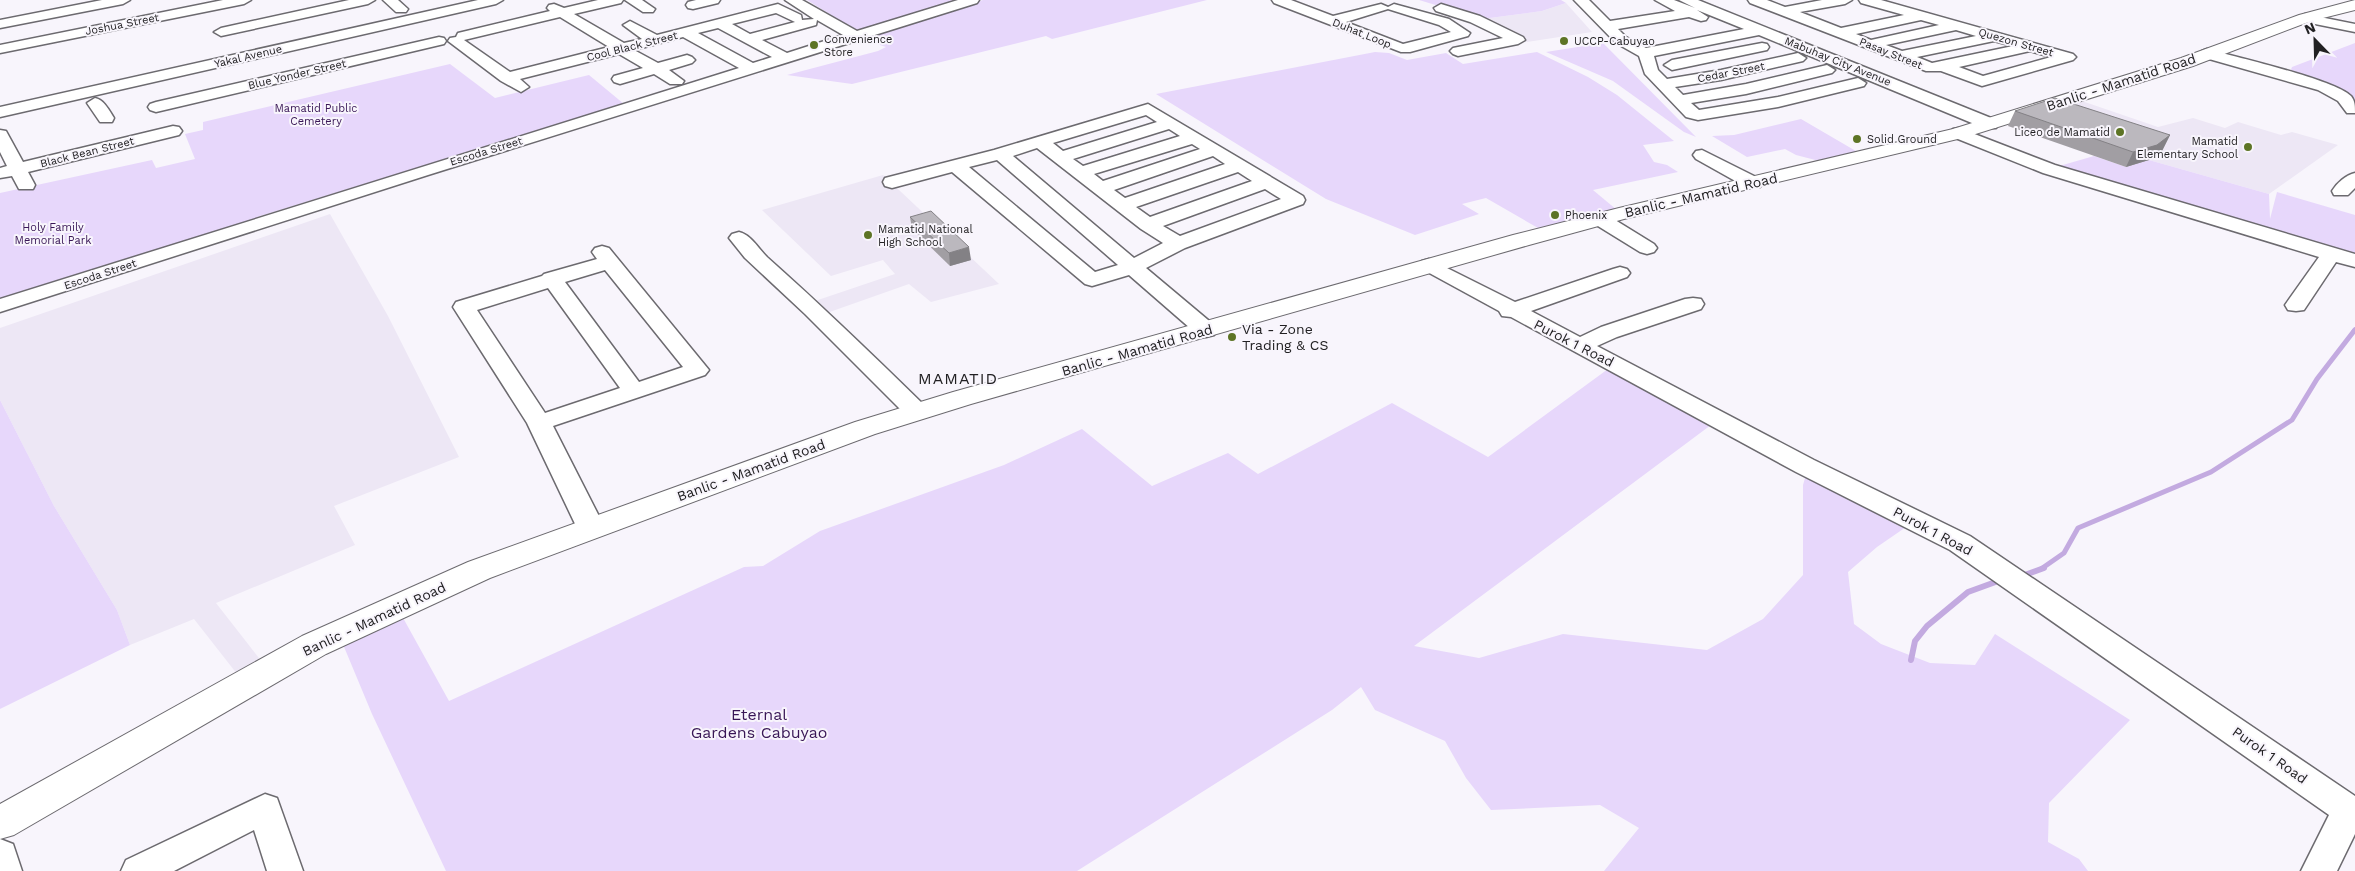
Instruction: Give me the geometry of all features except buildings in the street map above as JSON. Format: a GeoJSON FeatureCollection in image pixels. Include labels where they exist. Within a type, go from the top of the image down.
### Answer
{"type":"FeatureCollection","features":[{"type":"Feature","properties":{"kind":"main road","name":"Banlic - Mamatid Road"},"geometry":{"type":"LineString","coordinates":[[0,823],[314,645],[479,570],[916,411],[1600,219],[1959,134],[2355,5]]}},
{"type":"Feature","properties":{"kind":"street"},"geometry":{"type":"LineString","coordinates":[[0,24],[48,8],[91,6],[123,0]]}},
{"type":"Feature","properties":{"kind":"street"},"geometry":{"type":"LineString","coordinates":[[132,0],[142,11]]}},
{"type":"Feature","properties":{"kind":"street"},"geometry":{"type":"LineString","coordinates":[[221,32],[311,12],[322,2],[347,5],[368,0]]}},
{"type":"Feature","properties":{"kind":"street"},"geometry":{"type":"LineString","coordinates":[[390,0],[401,9]]}},
{"type":"Feature","properties":{"kind":"street"},"geometry":{"type":"LineString","coordinates":[[542,0],[676,82]]}},
{"type":"Feature","properties":{"kind":"street"},"geometry":{"type":"LineString","coordinates":[[632,0],[648,9]]}},
{"type":"Feature","properties":{"kind":"street"},"geometry":{"type":"LineString","coordinates":[[792,0],[855,36]]}},
{"type":"Feature","properties":{"kind":"street","name":"Escoda Street"},"geometry":{"type":"LineString","coordinates":[[0,306],[751,68],[972,0]]}},
{"type":"Feature","properties":{"kind":"street","name":"Duhat Loop"},"geometry":{"type":"LineString","coordinates":[[1279,0],[1394,46],[1410,48],[1463,32],[1413,6],[1386,4]]}},
{"type":"Feature","properties":{"kind":"street","name":"Pasay Street"},"geometry":{"type":"LineString","coordinates":[[1760,0],[1782,11],[1931,68],[2032,46]]}},
{"type":"Feature","properties":{"kind":"street"},"geometry":{"type":"LineString","coordinates":[[237,1],[246,16]]}},
{"type":"Feature","properties":{"kind":"street","name":"Joshua Street"},"geometry":{"type":"LineString","coordinates":[[0,49],[237,1]]}},
{"type":"Feature","properties":{"kind":"street"},"geometry":{"type":"LineString","coordinates":[[1582,1],[1598,7],[1665,1],[1689,6],[1708,24],[1762,47],[1798,58],[1875,90]]}},
{"type":"Feature","properties":{"kind":"street"},"geometry":{"type":"LineString","coordinates":[[491,2],[546,33]]}},
{"type":"Feature","properties":{"kind":"street","name":"Yakal Avenue"},"geometry":{"type":"LineString","coordinates":[[0,112],[140,86],[422,16],[491,2]]}},
{"type":"Feature","properties":{"kind":"street","name":"Blue Yonder Street"},"geometry":{"type":"LineString","coordinates":[[156,108],[210,102],[417,53],[451,38],[562,12],[591,2],[613,7]]}},
{"type":"Feature","properties":{"kind":"street"},"geometry":{"type":"LineString","coordinates":[[1332,21],[1386,4]]}},
{"type":"Feature","properties":{"kind":"street"},"geometry":{"type":"LineString","coordinates":[[347,5],[363,17]]}},
{"type":"Feature","properties":{"kind":"street"},"geometry":{"type":"LineString","coordinates":[[693,5],[713,12],[743,36],[785,58]]}},
{"type":"Feature","properties":{"kind":"street","name":"Quezon Street"},"geometry":{"type":"LineString","coordinates":[[1855,6],[1886,5],[2068,57],[1982,81],[1943,66]]}},
{"type":"Feature","properties":{"kind":"street"},"geometry":{"type":"LineString","coordinates":[[91,6],[102,19]]}},
{"type":"Feature","properties":{"kind":"street"},"geometry":{"type":"LineString","coordinates":[[1355,30],[1413,6],[1475,18],[1518,40],[1458,51]]}},
{"type":"Feature","properties":{"kind":"street"},"geometry":{"type":"LineString","coordinates":[[1607,26],[1689,6]]}},
{"type":"Feature","properties":{"kind":"street","name":"Mabuhay City Avenue"},"geometry":{"type":"LineString","coordinates":[[1689,6],[1761,30],[1990,124]]}},
{"type":"Feature","properties":{"kind":"street"},"geometry":{"type":"LineString","coordinates":[[1782,11],[1855,6]]}},
{"type":"Feature","properties":{"kind":"street"},"geometry":{"type":"LineString","coordinates":[[1812,21],[1855,6]]}},
{"type":"Feature","properties":{"kind":"street"},"geometry":{"type":"LineString","coordinates":[[1598,7],[1607,26],[1621,40],[1644,53],[1650,71],[1692,113],[1698,115],[1725,111],[1744,119],[1771,114],[1762,105],[1858,83]]}},
{"type":"Feature","properties":{"kind":"street"},"geometry":{"type":"LineString","coordinates":[[48,8],[65,36]]}},
{"type":"Feature","properties":{"kind":"street"},"geometry":{"type":"LineString","coordinates":[[749,8],[767,26]]}},
{"type":"Feature","properties":{"kind":"street","name":"Cool Black Street"},"geometry":{"type":"LineString","coordinates":[[507,78],[655,40],[713,12],[749,8],[778,8],[797,27],[827,45]]}},
{"type":"Feature","properties":{"kind":"street"},"geometry":{"type":"LineString","coordinates":[[311,12],[325,25]]}},
{"type":"Feature","properties":{"kind":"street"},"geometry":{"type":"LineString","coordinates":[[422,16],[521,87]]}},
{"type":"Feature","properties":{"kind":"street"},"geometry":{"type":"LineString","coordinates":[[473,16],[503,39]]}},
{"type":"Feature","properties":{"kind":"street"},"geometry":{"type":"LineString","coordinates":[[1840,33],[1923,16]]}},
{"type":"Feature","properties":{"kind":"street"},"geometry":{"type":"LineString","coordinates":[[2315,17],[2355,24]]}},
{"type":"Feature","properties":{"kind":"street"},"geometry":{"type":"LineString","coordinates":[[2315,17],[2355,28]]}},
{"type":"Feature","properties":{"kind":"street"},"geometry":{"type":"LineString","coordinates":[[272,21],[286,34]]}},
{"type":"Feature","properties":{"kind":"street"},"geometry":{"type":"LineString","coordinates":[[743,36],[797,27],[811,22]]}},
{"type":"Feature","properties":{"kind":"street"},"geometry":{"type":"LineString","coordinates":[[1379,40],[1444,22]]}},
{"type":"Feature","properties":{"kind":"street"},"geometry":{"type":"LineString","coordinates":[[1689,28],[1708,24]]}},
{"type":"Feature","properties":{"kind":"street"},"geometry":{"type":"LineString","coordinates":[[630,25],[655,40]]}},
{"type":"Feature","properties":{"kind":"street"},"geometry":{"type":"LineString","coordinates":[[1872,44],[1958,25]]}},
{"type":"Feature","properties":{"kind":"street"},"geometry":{"type":"LineString","coordinates":[[766,48],[797,27]]}},
{"type":"Feature","properties":{"kind":"street"},"geometry":{"type":"LineString","coordinates":[[683,28],[751,68]]}},
{"type":"Feature","properties":{"kind":"street"},"geometry":{"type":"LineString","coordinates":[[1644,53],[1761,30]]}},
{"type":"Feature","properties":{"kind":"street"},"geometry":{"type":"LineString","coordinates":[[395,34],[417,53]]}},
{"type":"Feature","properties":{"kind":"street"},"geometry":{"type":"LineString","coordinates":[[1621,40],[1643,36]]}},
{"type":"Feature","properties":{"kind":"street"},"geometry":{"type":"LineString","coordinates":[[1901,56],[1996,36]]}},
{"type":"Feature","properties":{"kind":"street"},"geometry":{"type":"LineString","coordinates":[[357,43],[380,62]]}},
{"type":"Feature","properties":{"kind":"street"},"geometry":{"type":"LineString","coordinates":[[20,45],[28,61]]}},
{"type":"Feature","properties":{"kind":"street"},"geometry":{"type":"LineString","coordinates":[[1650,68],[1692,62],[1762,47]]}},
{"type":"Feature","properties":{"kind":"street"},"geometry":{"type":"LineString","coordinates":[[572,48],[586,57]]}},
{"type":"Feature","properties":{"kind":"street"},"geometry":{"type":"LineString","coordinates":[[319,52],[340,71]]}},
{"type":"Feature","properties":{"kind":"street"},"geometry":{"type":"LineString","coordinates":[[600,70],[668,52]]}},
{"type":"Feature","properties":{"kind":"street"},"geometry":{"type":"LineString","coordinates":[[2207,54],[2324,87],[2344,98],[2354,110]]}},
{"type":"Feature","properties":{"kind":"street"},"geometry":{"type":"LineString","coordinates":[[533,58],[560,80]]}},
{"type":"Feature","properties":{"kind":"street","name":"Cedar Street"},"geometry":{"type":"LineString","coordinates":[[1664,84],[1721,75],[1798,58]]}},
{"type":"Feature","properties":{"kind":"street"},"geometry":{"type":"LineString","coordinates":[[620,79],[686,60]]}},
{"type":"Feature","properties":{"kind":"street"},"geometry":{"type":"LineString","coordinates":[[275,62],[296,81]]}},
{"type":"Feature","properties":{"kind":"street"},"geometry":{"type":"LineString","coordinates":[[1679,100],[1746,89],[1827,70]]}},
{"type":"Feature","properties":{"kind":"street"},"geometry":{"type":"LineString","coordinates":[[234,71],[252,92]]}},
{"type":"Feature","properties":{"kind":"street"},"geometry":{"type":"LineString","coordinates":[[191,81],[210,102]]}},
{"type":"Feature","properties":{"kind":"street"},"geometry":{"type":"LineString","coordinates":[[0,124],[57,116],[140,86],[183,146]]}},
{"type":"Feature","properties":{"kind":"street"},"geometry":{"type":"LineString","coordinates":[[95,103],[134,162]]}},
{"type":"Feature","properties":{"kind":"street"},"geometry":{"type":"LineString","coordinates":[[892,182],[955,165],[1000,154],[1148,109],[1296,200],[1178,244],[1132,267],[1092,280],[955,165]]}},
{"type":"Feature","properties":{"kind":"street"},"geometry":{"type":"LineString","coordinates":[[1060,157],[1170,123]]}},
{"type":"Feature","properties":{"kind":"street","name":"Black Bean Street"},"geometry":{"type":"LineString","coordinates":[[9,171],[114,130],[173,131]]}},
{"type":"Feature","properties":{"kind":"street"},"geometry":{"type":"LineString","coordinates":[[1959,134],[2049,168],[2355,261]]}},
{"type":"Feature","properties":{"kind":"street"},"geometry":{"type":"LineString","coordinates":[[0,135],[9,171],[26,185]]}},
{"type":"Feature","properties":{"kind":"street"},"geometry":{"type":"LineString","coordinates":[[1079,173],[1193,138]]}},
{"type":"Feature","properties":{"kind":"street"},"geometry":{"type":"LineString","coordinates":[[1039,141],[1148,225],[1178,244]]}},
{"type":"Feature","properties":{"kind":"street"},"geometry":{"type":"LineString","coordinates":[[66,148],[81,173]]}},
{"type":"Feature","properties":{"kind":"street"},"geometry":{"type":"LineString","coordinates":[[1100,188],[1214,150]]}},
{"type":"Feature","properties":{"kind":"street"},"geometry":{"type":"LineString","coordinates":[[1000,154],[1206,330]]}},
{"type":"Feature","properties":{"kind":"street"},"geometry":{"type":"LineString","coordinates":[[1702,154],[1752,183]]}},
{"type":"Feature","properties":{"kind":"street"},"geometry":{"type":"LineString","coordinates":[[1122,205],[1241,165]]}},
{"type":"Feature","properties":{"kind":"street"},"geometry":{"type":"LineString","coordinates":[[2355,178],[2341,191],[2355,195]]}},
{"type":"Feature","properties":{"kind":"street"},"geometry":{"type":"LineString","coordinates":[[1148,225],[1267,182]]}},
{"type":"Feature","properties":{"kind":"street"},"geometry":{"type":"LineString","coordinates":[[1600,219],[1647,248]]}},
{"type":"Feature","properties":{"kind":"street"},"geometry":{"type":"LineString","coordinates":[[739,238],[752,254],[813,309],[916,411]]}},
{"type":"Feature","properties":{"kind":"street"},"geometry":{"type":"LineString","coordinates":[[2296,304],[2332,254]]}},
{"type":"Feature","properties":{"kind":"street"},"geometry":{"type":"LineString","coordinates":[[539,423],[697,370],[605,257],[464,308],[539,423],[591,528]]}},
{"type":"Feature","properties":{"kind":"street","name":"Purok 1 Road"},"geometry":{"type":"LineString","coordinates":[[1429,266],[1805,466],[1960,543],[2349,810],[2319,871]]}},
{"type":"Feature","properties":{"kind":"street"},"geometry":{"type":"LineString","coordinates":[[1510,310],[1620,273]]}},
{"type":"Feature","properties":{"kind":"street"},"geometry":{"type":"LineString","coordinates":[[551,278],[633,390]]}},
{"type":"Feature","properties":{"kind":"street"},"geometry":{"type":"LineString","coordinates":[[1578,346],[1609,332],[1693,304]]}},
{"type":"Feature","properties":{"kind":"street"},"geometry":{"type":"LineString","coordinates":[[140,871],[265,808],[282,870]]}},
{"type":"Feature","properties":{"kind":"street"},"geometry":{"type":"LineString","coordinates":[[0,854],[4,871]]}},
{"type":"Feature","properties":{"kind":"shaded area"},"geometry":{"type":"Polygon","coordinates":[[[1566,3],[1592,32],[1527,42],[1482,19],[1542,11],[1566,3]]]}},
{"type":"Feature","properties":{"kind":"shaded area","name":"Mamatid Elementary School"},"geometry":{"type":"Polygon","coordinates":[[[2076,99],[2158,127],[2193,118],[2225,128],[2238,122],[2281,135],[2292,132],[2338,145],[2269,194],[2149,160],[2162,151],[2040,110],[2076,99]]]}},
{"type":"Feature","properties":{"kind":"shaded area","name":"Mamatid National High School"},"geometry":{"type":"Polygon","coordinates":[[[883,175],[999,284],[931,302],[909,284],[824,314],[812,302],[895,274],[883,260],[831,276],[762,210],[883,175]]]}},
{"type":"Feature","properties":{"kind":"shaded area"},"geometry":{"type":"Polygon","coordinates":[[[330,214],[388,316],[459,457],[334,506],[355,545],[216,603],[266,667],[241,679],[194,619],[130,645],[117,610],[54,506],[0,400],[0,328],[330,214]]]}},
{"type":"Feature","properties":{"kind":"green space"},"geometry":{"type":"Polygon","coordinates":[[[807,0],[964,0],[858,32],[807,0]]]}},
{"type":"Feature","properties":{"kind":"green space"},"geometry":{"type":"Polygon","coordinates":[[[983,0],[1207,0],[1052,39],[1046,36],[852,84],[787,75],[878,51],[886,47],[859,38],[983,0]]]}},
{"type":"Feature","properties":{"kind":"green space"},"geometry":{"type":"Polygon","coordinates":[[[1419,0],[1561,0],[1566,3],[1542,11],[1482,19],[1419,0]]]}},
{"type":"Feature","properties":{"kind":"green space"},"geometry":{"type":"Polygon","coordinates":[[[1603,43],[1696,137],[1684,132],[1613,81],[1546,52],[1603,43]]]}},
{"type":"Feature","properties":{"kind":"green space"},"geometry":{"type":"Polygon","coordinates":[[[2355,43],[2355,105],[2288,77],[2292,67],[2355,43]]]}},
{"type":"Feature","properties":{"kind":"green space"},"geometry":{"type":"Polygon","coordinates":[[[1375,52],[1389,53],[1407,60],[1446,53],[1463,64],[1537,52],[1588,77],[1617,95],[1674,141],[1643,145],[1654,162],[1667,165],[1678,172],[1593,190],[1617,210],[1538,228],[1486,198],[1462,204],[1479,214],[1415,235],[1326,199],[1156,94],[1375,52]]]}},
{"type":"Feature","properties":{"kind":"green space"},"geometry":{"type":"Polygon","coordinates":[[[450,64],[495,98],[589,75],[624,104],[257,217],[255,223],[0,303],[0,193],[152,160],[156,168],[195,159],[185,134],[203,130],[203,122],[450,64]]]}},
{"type":"Feature","properties":{"kind":"green space"},"geometry":{"type":"Polygon","coordinates":[[[1801,119],[1861,154],[1827,163],[1796,155],[1785,149],[1747,157],[1712,136],[1734,135],[1801,119]]]}},
{"type":"Feature","properties":{"kind":"green space"},"geometry":{"type":"Polygon","coordinates":[[[2094,156],[2126,167],[2149,160],[2269,194],[2270,219],[2277,192],[2355,215],[2355,259],[2049,169],[2094,156]]]}},
{"type":"Feature","properties":{"kind":"green space","name":"Eternal Gardens Cabuyao"},"geometry":{"type":"Polygon","coordinates":[[[1608,369],[1711,425],[1414,646],[1479,658],[1563,634],[1707,650],[1763,619],[1803,575],[1803,485],[1807,471],[1909,525],[1877,547],[1848,572],[1854,624],[1881,644],[1930,663],[1975,665],[1995,634],[2130,720],[2049,803],[2048,842],[2079,859],[2088,871],[1604,871],[1639,828],[1600,805],[1491,810],[1466,778],[1445,741],[1375,710],[1361,687],[1332,710],[1077,871],[446,871],[372,714],[342,642],[402,616],[449,701],[744,567],[763,566],[820,531],[1004,465],[1082,429],[1152,486],[1228,453],[1258,474],[1392,403],[1488,457],[1608,369]]]}},
{"type":"Feature","properties":{"kind":"green space"},"geometry":{"type":"Polygon","coordinates":[[[0,400],[54,506],[117,610],[130,645],[0,709],[0,400]]]}},
{"type":"Feature","properties":{"kind":"waterway"},"geometry":{"type":"LineString","coordinates":[[2041,569],[2064,553],[2078,528],[2211,472],[2292,420],[2317,379],[2354,331]]}},
{"type":"Feature","properties":{"kind":"waterway"},"geometry":{"type":"LineString","coordinates":[[2022,576],[2044,568]]}},
{"type":"Feature","properties":{"kind":"waterway"},"geometry":{"type":"LineString","coordinates":[[1911,660],[1915,641],[1927,626],[1968,592],[2001,580]]}},
{"type":"Feature","properties":{"kind":"place","name":"UCCP-Cabuyao"},"geometry":{"type":"Point","coordinates":[1564,41]}},
{"type":"Feature","properties":{"kind":"place","name":"Convenience Store"},"geometry":{"type":"Point","coordinates":[814,45]}},
{"type":"Feature","properties":{"kind":"place","name":"Liceo de Mamatid"},"geometry":{"type":"Point","coordinates":[2120,132]}},
{"type":"Feature","properties":{"kind":"place","name":"Solid Ground"},"geometry":{"type":"Point","coordinates":[1857,139]}},
{"type":"Feature","properties":{"kind":"place","name":"Mamatid Elementary School"},"geometry":{"type":"Point","coordinates":[2248,147]}},
{"type":"Feature","properties":{"kind":"place","name":"Phoenix"},"geometry":{"type":"Point","coordinates":[1555,215]}},
{"type":"Feature","properties":{"kind":"place","name":"Mamatid National High School"},"geometry":{"type":"Point","coordinates":[868,235]}},
{"type":"Feature","properties":{"kind":"place","name":"Via - Zone Trading & CS"},"geometry":{"type":"Point","coordinates":[1232,337]}},
{"type":"Feature","properties":{"kind":"district","name":"MAMATID"},"geometry":{"type":"Point","coordinates":[958,378]}},
{"type":"Feature","properties":{"kind":"park label","name":"Mamatid Public Cemetery"},"geometry":{"type":"Point","coordinates":[316,114]}},
{"type":"Feature","properties":{"kind":"park label","name":"Holy Family Memorial Park"},"geometry":{"type":"Point","coordinates":[53,233]}}]}
